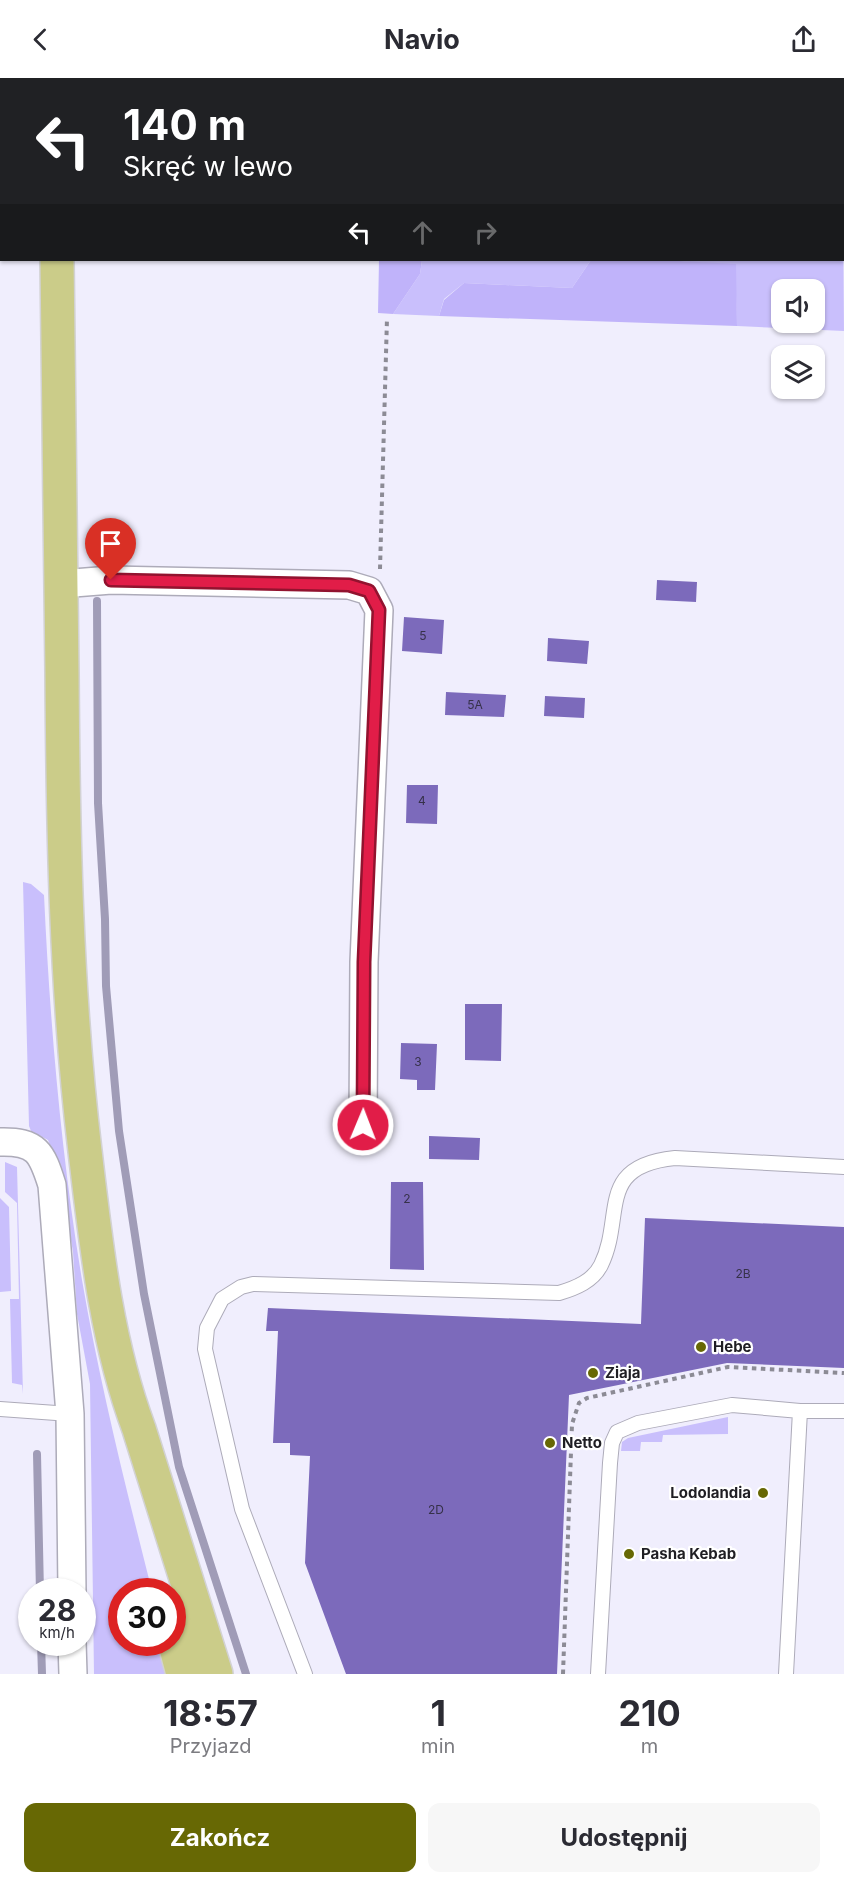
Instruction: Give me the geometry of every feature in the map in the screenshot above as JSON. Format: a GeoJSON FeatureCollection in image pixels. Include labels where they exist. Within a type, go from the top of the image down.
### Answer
{"type":"FeatureCollection","features":[{"type":"Feature","properties":{"kind":"main road"},"geometry":{"type":"LineString","coordinates":[[57,261],[65,854],[71,1027],[92,1211],[111,1326],[125,1392],[128,1434],[138,1485],[161,1578]]}},
{"type":"Feature","properties":{"kind":"main road"},"geometry":{"type":"LineString","coordinates":[[125,1392],[140,1429],[216,1674]]}},
{"type":"Feature","properties":{"kind":"main road"},"geometry":{"type":"LineString","coordinates":[[178,1656],[183,1674]]}},
{"type":"Feature","properties":{"kind":"street"},"geometry":{"type":"LineString","coordinates":[[61,584],[111,580],[337,585],[361,587],[369,591],[379,610],[364,962],[363,1125]]}},
{"type":"Feature","properties":{"kind":"street"},"geometry":{"type":"LineString","coordinates":[[0,1142],[33,1146],[44,1158],[52,1185],[70,1414],[72,1578]]}},
{"type":"Feature","properties":{"kind":"street"},"geometry":{"type":"LineString","coordinates":[[72,1656],[73,1674]]}},
{"type":"Feature","properties":{"kind":"lane"},"geometry":{"type":"LineString","coordinates":[[305,1674],[242,1509],[209,1372],[205,1348],[207,1328],[222,1299],[242,1287],[254,1284],[560,1293],[578,1287],[601,1265],[609,1235],[614,1199],[623,1182],[639,1167],[655,1160],[675,1158],[844,1167]]}},
{"type":"Feature","properties":{"kind":"lane"},"geometry":{"type":"LineString","coordinates":[[598,1674],[610,1463],[612,1443],[617,1432],[638,1423],[732,1405],[800,1411],[844,1411]]}},
{"type":"Feature","properties":{"kind":"lane"},"geometry":{"type":"LineString","coordinates":[[0,1409],[70,1414]]}},
{"type":"Feature","properties":{"kind":"lane"},"geometry":{"type":"LineString","coordinates":[[786,1674],[800,1411]]}},
{"type":"Feature","properties":{"kind":"path"},"geometry":{"type":"LineString","coordinates":[[369,591],[380,572],[387,318]]}},
{"type":"Feature","properties":{"kind":"path"},"geometry":{"type":"LineString","coordinates":[[563,1674],[573,1424],[579,1403],[587,1398],[728,1367],[844,1373]]}},
{"type":"Feature","properties":{"kind":"shaded area"},"geometry":{"type":"Polygon","coordinates":[[[379,261],[422,261],[420,274],[393,314],[378,313],[379,261]]]}},
{"type":"Feature","properties":{"kind":"shaded area"},"geometry":{"type":"Polygon","coordinates":[[[422,261],[590,261],[572,288],[464,283],[444,299],[439,316],[393,314],[420,274],[422,261]]]}},
{"type":"Feature","properties":{"kind":"shaded area"},"geometry":{"type":"Polygon","coordinates":[[[590,261],[680,261],[736,264],[737,326],[439,316],[444,300],[464,283],[572,288],[590,261]]]}},
{"type":"Feature","properties":{"kind":"shaded area"},"geometry":{"type":"Polygon","coordinates":[[[676,261],[843,261],[844,331],[825,330],[825,279],[771,279],[771,328],[737,326],[735,265],[676,261]]]}},
{"type":"Feature","properties":{"kind":"shaded area"},"geometry":{"type":"Polygon","coordinates":[[[23,882],[31,884],[44,895],[57,1088],[82,1280],[105,1397],[149,1578],[108,1578],[108,1656],[168,1656],[173,1674],[94,1674],[96,1578],[93,1578],[90,1384],[77,1314],[73,1252],[59,1169],[48,1140],[31,1131],[29,1126],[23,882]]]}},
{"type":"Feature","properties":{"kind":"shaded area"},"geometry":{"type":"Polygon","coordinates":[[[5,1162],[17,1167],[23,1394],[22,1385],[12,1383],[10,1299],[19,1299],[17,1203],[5,1192],[5,1162]]]}},
{"type":"Feature","properties":{"kind":"shaded area"},"geometry":{"type":"Polygon","coordinates":[[[0,1198],[9,1207],[11,1291],[0,1292],[0,1198]]]}},
{"type":"Feature","properties":{"kind":"shaded area"},"geometry":{"type":"Polygon","coordinates":[[[728,1417],[728,1434],[663,1435],[662,1442],[641,1442],[640,1451],[621,1451],[622,1442],[628,1438],[728,1417]]]}},
{"type":"Feature","properties":{"kind":"building"},"geometry":{"type":"Polygon","coordinates":[[[657,580],[697,582],[696,602],[656,600],[657,580]]]}},
{"type":"Feature","properties":{"kind":"building"},"geometry":{"type":"Polygon","coordinates":[[[404,617],[444,620],[442,654],[402,651],[404,617]]]}},
{"type":"Feature","properties":{"kind":"building"},"geometry":{"type":"Polygon","coordinates":[[[548,638],[589,641],[587,664],[547,661],[548,638]]]}},
{"type":"Feature","properties":{"kind":"building"},"geometry":{"type":"Polygon","coordinates":[[[446,692],[506,695],[504,717],[445,715],[446,692]]]}},
{"type":"Feature","properties":{"kind":"building"},"geometry":{"type":"Polygon","coordinates":[[[545,696],[585,698],[584,718],[544,716],[545,696]]]}},
{"type":"Feature","properties":{"kind":"building"},"geometry":{"type":"Polygon","coordinates":[[[407,785],[438,785],[437,824],[406,823],[407,785]]]}},
{"type":"Feature","properties":{"kind":"building"},"geometry":{"type":"Polygon","coordinates":[[[465,1004],[502,1004],[501,1061],[465,1060],[465,1004]]]}},
{"type":"Feature","properties":{"kind":"building"},"geometry":{"type":"Polygon","coordinates":[[[401,1043],[437,1044],[435,1090],[417,1090],[417,1080],[400,1079],[401,1043]]]}},
{"type":"Feature","properties":{"kind":"building"},"geometry":{"type":"Polygon","coordinates":[[[429,1136],[480,1138],[479,1160],[429,1159],[429,1136]]]}},
{"type":"Feature","properties":{"kind":"building"},"geometry":{"type":"Polygon","coordinates":[[[391,1182],[423,1182],[424,1270],[390,1269],[391,1182]]]}},
{"type":"Feature","properties":{"kind":"building"},"geometry":{"type":"Polygon","coordinates":[[[645,1218],[844,1227],[844,1368],[727,1363],[569,1395],[557,1674],[346,1674],[305,1563],[310,1456],[290,1455],[290,1443],[273,1443],[278,1331],[266,1331],[268,1308],[641,1324],[645,1218]]]}},
{"type":"Feature","properties":{"kind":"waterway"},"geometry":{"type":"LineString","coordinates":[[97,601],[98,803],[105,919],[106,986],[119,1131],[144,1294],[179,1467],[246,1674]]}},
{"type":"Feature","properties":{"kind":"waterway"},"geometry":{"type":"LineString","coordinates":[[37,1454],[40,1578]]}},
{"type":"Feature","properties":{"kind":"waterway"},"geometry":{"type":"LineString","coordinates":[[41,1656],[42,1674]]}},
{"type":"Feature","properties":{"kind":"place","name":"Hebe"},"geometry":{"type":"Point","coordinates":[701,1347]}},
{"type":"Feature","properties":{"kind":"place","name":"Ziaja"},"geometry":{"type":"Point","coordinates":[593,1373]}},
{"type":"Feature","properties":{"kind":"place","name":"Netto"},"geometry":{"type":"Point","coordinates":[550,1443]}},
{"type":"Feature","properties":{"kind":"place","name":"Lodolandia"},"geometry":{"type":"Point","coordinates":[763,1493]}},
{"type":"Feature","properties":{"kind":"place","name":"Pasha Kebab"},"geometry":{"type":"Point","coordinates":[629,1554]}},
{"type":"Feature","properties":{"kind":"route"},"geometry":{"type":"LineString","coordinates":[[111,580],[349,585],[369,591],[376,601],[379,610],[364,962],[363,1125]]}}]}
